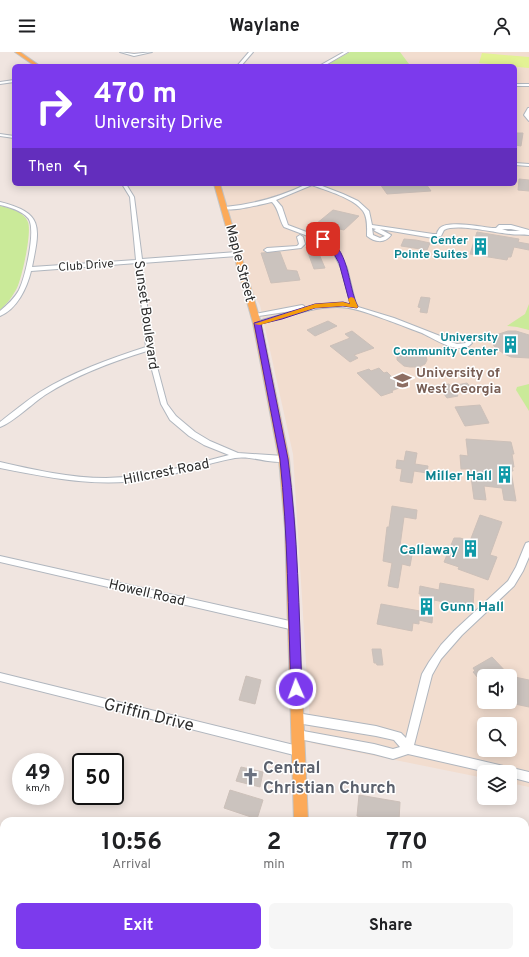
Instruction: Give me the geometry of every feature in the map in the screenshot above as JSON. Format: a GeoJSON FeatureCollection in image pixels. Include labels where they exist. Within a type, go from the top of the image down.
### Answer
{"type":"FeatureCollection","features":[{"type":"Feature","properties":{"kind":"main road"},"geometry":{"type":"LineString","coordinates":[[17,52],[35,64]]}},
{"type":"Feature","properties":{"kind":"main road"},"geometry":{"type":"LineString","coordinates":[[24,52],[30,60]]}},
{"type":"Feature","properties":{"kind":"main road","name":"Maple Street"},"geometry":{"type":"LineString","coordinates":[[218,186],[256,319],[284,459],[290,528],[301,817]]}},
{"type":"Feature","properties":{"kind":"street"},"geometry":{"type":"LineString","coordinates":[[122,52],[134,55],[150,52]]}},
{"type":"Feature","properties":{"kind":"street"},"geometry":{"type":"LineString","coordinates":[[240,64],[251,52]]}},
{"type":"Feature","properties":{"kind":"street"},"geometry":{"type":"LineString","coordinates":[[325,64],[346,52]]}},
{"type":"Feature","properties":{"kind":"street"},"geometry":{"type":"LineString","coordinates":[[0,83],[12,81]]}},
{"type":"Feature","properties":{"kind":"street"},"geometry":{"type":"LineString","coordinates":[[517,85],[529,85]]}},
{"type":"Feature","properties":{"kind":"street"},"geometry":{"type":"LineString","coordinates":[[529,109],[526,114],[529,120]]}},
{"type":"Feature","properties":{"kind":"street"},"geometry":{"type":"LineString","coordinates":[[0,135],[12,137]]}},
{"type":"Feature","properties":{"kind":"street"},"geometry":{"type":"LineString","coordinates":[[517,164],[529,165]]}},
{"type":"Feature","properties":{"kind":"street","name":"Sunset Boulevard"},"geometry":{"type":"LineString","coordinates":[[125,186],[132,197],[149,348],[164,404],[173,418],[197,437],[236,455],[284,459]]}},
{"type":"Feature","properties":{"kind":"street"},"geometry":{"type":"LineString","coordinates":[[225,208],[255,205],[274,201],[308,186]]}},
{"type":"Feature","properties":{"kind":"street"},"geometry":{"type":"LineString","coordinates":[[317,186],[346,197],[359,205],[367,212],[369,226],[433,236],[439,235],[441,229],[446,226],[483,230],[499,230],[498,228],[501,226],[529,232]]}},
{"type":"Feature","properties":{"kind":"street"},"geometry":{"type":"LineString","coordinates":[[274,201],[282,210],[282,220],[286,226],[332,243],[342,263],[355,307]]}},
{"type":"Feature","properties":{"kind":"street"},"geometry":{"type":"LineString","coordinates":[[0,203],[24,212],[32,220],[34,229],[30,269],[22,290],[16,301],[0,314]]}},
{"type":"Feature","properties":{"kind":"street"},"geometry":{"type":"LineString","coordinates":[[267,250],[299,247],[302,244],[300,237]]}},
{"type":"Feature","properties":{"kind":"street","name":"Club Drive"},"geometry":{"type":"LineString","coordinates":[[30,269],[237,254]]}},
{"type":"Feature","properties":{"kind":"street"},"geometry":{"type":"LineString","coordinates":[[256,319],[280,318],[315,306],[343,304],[433,336]]}},
{"type":"Feature","properties":{"kind":"street"},"geometry":{"type":"LineString","coordinates":[[0,426],[42,394],[66,380],[91,368],[149,348]]}},
{"type":"Feature","properties":{"kind":"street","name":"Hillcrest Road"},"geometry":{"type":"LineString","coordinates":[[0,465],[81,480],[121,480],[155,475],[236,455]]}},
{"type":"Feature","properties":{"kind":"street"},"geometry":{"type":"LineString","coordinates":[[408,749],[427,674],[431,667],[442,651],[464,627],[514,581],[529,545]]}},
{"type":"Feature","properties":{"kind":"street","name":"Howell Road"},"geometry":{"type":"LineString","coordinates":[[0,559],[294,626]]}},
{"type":"Feature","properties":{"kind":"street","name":"Griffin Drive"},"geometry":{"type":"LineString","coordinates":[[0,678],[298,751]]}},
{"type":"Feature","properties":{"kind":"street"},"geometry":{"type":"LineString","coordinates":[[297,718],[376,731],[397,736],[408,749]]}},
{"type":"Feature","properties":{"kind":"street"},"geometry":{"type":"LineString","coordinates":[[298,735],[393,754],[408,749],[478,765]]}},
{"type":"Feature","properties":{"kind":"street"},"geometry":{"type":"LineString","coordinates":[[517,774],[529,777]]}},
{"type":"Feature","properties":{"kind":"shaded area","name":"University of West Georgia"},"geometry":{"type":"Polygon","coordinates":[[[346,52],[529,52],[529,787],[517,784],[517,765],[477,765],[477,777],[311,743],[293,454],[260,305],[253,293],[221,186],[517,186],[517,64],[326,64],[346,52]]]}},
{"type":"Feature","properties":{"kind":"green space"},"geometry":{"type":"Polygon","coordinates":[[[350,52],[400,52],[409,64],[329,64],[350,52]]]}},
{"type":"Feature","properties":{"kind":"green space"},"geometry":{"type":"Polygon","coordinates":[[[482,53],[529,57],[529,68],[517,67],[517,64],[479,63],[482,53]]]}},
{"type":"Feature","properties":{"kind":"green space"},"geometry":{"type":"Polygon","coordinates":[[[0,206],[20,213],[26,219],[28,222],[29,235],[24,265],[17,288],[5,306],[0,310],[0,206]]]}},
{"type":"Feature","properties":{"kind":"green space"},"geometry":{"type":"Polygon","coordinates":[[[529,304],[529,330],[507,326],[525,314],[529,304]]]}},
{"type":"Feature","properties":{"kind":"green space"},"geometry":{"type":"Polygon","coordinates":[[[529,384],[529,411],[516,390],[517,387],[529,384]]]}},
{"type":"Feature","properties":{"kind":"building"},"geometry":{"type":"Polygon","coordinates":[[[517,133],[523,133],[521,146],[517,145],[517,133]]]}},
{"type":"Feature","properties":{"kind":"building"},"geometry":{"type":"Polygon","coordinates":[[[519,179],[529,180],[529,191],[518,190],[519,179]]]}},
{"type":"Feature","properties":{"kind":"building"},"geometry":{"type":"Polygon","coordinates":[[[381,186],[427,186],[431,191],[387,194],[381,186]]]}},
{"type":"Feature","properties":{"kind":"building"},"geometry":{"type":"Polygon","coordinates":[[[333,210],[359,216],[344,230],[316,224],[333,210]]]}},
{"type":"Feature","properties":{"kind":"building","name":"Center Pointe Suites"},"geometry":{"type":"Polygon","coordinates":[[[477,232],[519,239],[518,242],[529,244],[529,250],[514,247],[511,257],[508,257],[507,260],[470,254],[477,232]]]}},
{"type":"Feature","properties":{"kind":"building"},"geometry":{"type":"Polygon","coordinates":[[[404,239],[430,243],[427,250],[401,246],[404,239]]]}},
{"type":"Feature","properties":{"kind":"building"},"geometry":{"type":"Polygon","coordinates":[[[306,247],[316,247],[325,268],[314,269],[306,247]]]}},
{"type":"Feature","properties":{"kind":"building"},"geometry":{"type":"Polygon","coordinates":[[[280,252],[287,270],[297,271],[300,280],[271,283],[261,253],[280,252]]]}},
{"type":"Feature","properties":{"kind":"building"},"geometry":{"type":"Polygon","coordinates":[[[421,297],[430,298],[427,313],[420,312],[421,308],[418,307],[421,297]]]}},
{"type":"Feature","properties":{"kind":"building"},"geometry":{"type":"Polygon","coordinates":[[[328,321],[337,326],[315,336],[307,330],[328,321]]]}},
{"type":"Feature","properties":{"kind":"building"},"geometry":{"type":"Polygon","coordinates":[[[352,331],[374,348],[354,355],[358,358],[350,362],[330,346],[350,338],[345,334],[352,331]]]}},
{"type":"Feature","properties":{"kind":"building","name":"University Community Center"},"geometry":{"type":"Polygon","coordinates":[[[508,331],[516,331],[529,335],[529,358],[511,357],[504,354],[494,346],[492,342],[493,338],[496,335],[508,331]]]}},
{"type":"Feature","properties":{"kind":"building"},"geometry":{"type":"Polygon","coordinates":[[[412,349],[421,352],[426,356],[427,360],[425,364],[419,367],[410,367],[404,366],[397,360],[397,355],[399,352],[412,349]]]}},
{"type":"Feature","properties":{"kind":"building"},"geometry":{"type":"Polygon","coordinates":[[[379,368],[384,373],[387,372],[397,382],[394,383],[399,388],[391,391],[393,392],[381,396],[357,373],[369,369],[371,371],[379,368]]]}},
{"type":"Feature","properties":{"kind":"building"},"geometry":{"type":"Polygon","coordinates":[[[467,383],[473,389],[456,393],[458,396],[447,398],[438,386],[449,384],[451,386],[467,383]]]}},
{"type":"Feature","properties":{"kind":"building"},"geometry":{"type":"Polygon","coordinates":[[[480,405],[489,423],[465,426],[455,407],[480,405]]]}},
{"type":"Feature","properties":{"kind":"building","name":"Miller Hall"},"geometry":{"type":"Polygon","coordinates":[[[466,439],[511,442],[514,454],[512,454],[514,467],[512,467],[513,471],[511,471],[516,501],[504,500],[502,488],[484,486],[486,500],[474,499],[470,469],[461,469],[460,455],[468,456],[466,439]]]}},
{"type":"Feature","properties":{"kind":"building"},"geometry":{"type":"Polygon","coordinates":[[[406,451],[417,453],[415,464],[428,466],[427,473],[414,471],[412,483],[400,481],[402,469],[396,468],[397,460],[404,461],[406,451]]]}},
{"type":"Feature","properties":{"kind":"building"},"geometry":{"type":"Polygon","coordinates":[[[392,506],[417,510],[416,519],[404,517],[399,553],[412,555],[410,566],[402,564],[398,588],[388,586],[392,563],[383,561],[387,527],[389,527],[392,506]]]}},
{"type":"Feature","properties":{"kind":"building","name":"Callaway"},"geometry":{"type":"Polygon","coordinates":[[[480,515],[502,522],[490,555],[497,557],[488,580],[444,562],[454,538],[470,541],[480,515]]]}},
{"type":"Feature","properties":{"kind":"building","name":"Gunn Hall"},"geometry":{"type":"Polygon","coordinates":[[[440,583],[474,589],[473,608],[434,600],[432,623],[419,620],[419,624],[413,623],[412,631],[377,624],[381,604],[420,611],[420,586],[439,590],[440,583]]]}},
{"type":"Feature","properties":{"kind":"building"},"geometry":{"type":"Polygon","coordinates":[[[372,649],[381,649],[383,665],[377,665],[374,663],[372,649]]]}},
{"type":"Feature","properties":{"kind":"building"},"geometry":{"type":"Polygon","coordinates":[[[492,657],[503,669],[477,669],[477,677],[473,672],[475,671],[473,668],[492,657]]]}},
{"type":"Feature","properties":{"kind":"building"},"geometry":{"type":"Polygon","coordinates":[[[246,676],[261,680],[255,704],[239,700],[246,676]]]}},
{"type":"Feature","properties":{"kind":"building"},"geometry":{"type":"Polygon","coordinates":[[[517,677],[529,680],[529,707],[517,704],[517,677]]]}},
{"type":"Feature","properties":{"kind":"building","name":"Central Christian Church"},"geometry":{"type":"Polygon","coordinates":[[[241,767],[263,772],[260,787],[236,781],[241,767]]]}},
{"type":"Feature","properties":{"kind":"building"},"geometry":{"type":"Polygon","coordinates":[[[230,790],[263,800],[258,817],[251,817],[224,808],[230,790]]]}},
{"type":"Feature","properties":{"kind":"building"},"geometry":{"type":"Polygon","coordinates":[[[359,795],[400,802],[399,817],[357,816],[359,795]]]}},
{"type":"Feature","properties":{"kind":"slow traffic"},"geometry":{"type":"LineString","coordinates":[[257,324],[315,306],[343,304],[355,307],[351,299]]}},
{"type":"Feature","properties":{"kind":"place","name":"Center Pointe Suites"},"geometry":{"type":"Point","coordinates":[481,247]}},
{"type":"Feature","properties":{"kind":"place","name":"University Community Center"},"geometry":{"type":"Point","coordinates":[511,344]}},
{"type":"Feature","properties":{"kind":"place","name":"University of West Georgia"},"geometry":{"type":"Point","coordinates":[403,380]}},
{"type":"Feature","properties":{"kind":"place","name":"Miller Hall"},"geometry":{"type":"Point","coordinates":[505,475]}},
{"type":"Feature","properties":{"kind":"place","name":"Callaway"},"geometry":{"type":"Point","coordinates":[471,549]}},
{"type":"Feature","properties":{"kind":"place","name":"Gunn Hall"},"geometry":{"type":"Point","coordinates":[427,606]}},
{"type":"Feature","properties":{"kind":"place","name":"Central Christian Church"},"geometry":{"type":"Point","coordinates":[250,777]}},
{"type":"Feature","properties":{"kind":"route"},"geometry":{"type":"LineString","coordinates":[[296,689],[290,528],[284,459],[257,323],[280,318],[315,306],[343,304],[355,307],[342,263],[332,243],[323,239]]}}]}
